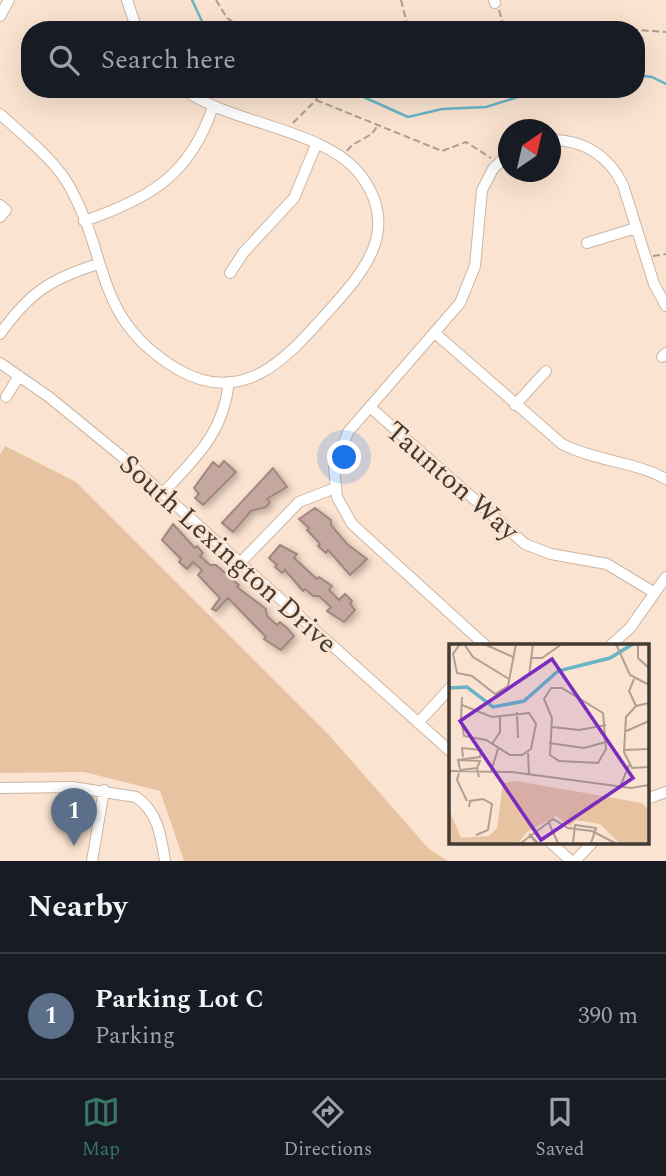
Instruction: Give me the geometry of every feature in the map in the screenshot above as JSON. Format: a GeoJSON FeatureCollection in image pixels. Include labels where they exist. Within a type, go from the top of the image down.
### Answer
{"type":"FeatureCollection","features":[{"type":"Feature","properties":{"kind":"street"},"geometry":{"type":"LineString","coordinates":[[0,16],[9,0]]}},
{"type":"Feature","properties":{"kind":"street"},"geometry":{"type":"LineString","coordinates":[[127,0],[134,21]]}},
{"type":"Feature","properties":{"kind":"street"},"geometry":{"type":"LineString","coordinates":[[0,114],[57,168],[73,192],[112,302],[136,334],[179,370],[202,379],[229,382],[260,374],[282,361],[367,266],[376,245],[377,211],[364,179],[342,157],[199,98]]}},
{"type":"Feature","properties":{"kind":"street"},"geometry":{"type":"LineString","coordinates":[[84,221],[135,202],[162,184],[194,149],[213,106]]}},
{"type":"Feature","properties":{"kind":"street"},"geometry":{"type":"LineString","coordinates":[[561,140],[578,143],[605,159],[623,185],[654,284],[666,306]]}},
{"type":"Feature","properties":{"kind":"street"},"geometry":{"type":"LineString","coordinates":[[230,273],[244,251],[293,198],[316,145]]}},
{"type":"Feature","properties":{"kind":"street"},"geometry":{"type":"LineString","coordinates":[[483,644],[357,530],[343,511],[335,488],[334,468],[341,445],[370,407],[436,334],[460,303],[472,279],[478,253],[480,198],[498,163]]}},
{"type":"Feature","properties":{"kind":"street"},"geometry":{"type":"LineString","coordinates":[[0,205],[6,209],[0,217]]}},
{"type":"Feature","properties":{"kind":"street"},"geometry":{"type":"LineString","coordinates":[[587,243],[636,228]]}},
{"type":"Feature","properties":{"kind":"street"},"geometry":{"type":"LineString","coordinates":[[0,334],[23,303],[42,287],[64,275],[98,264]]}},
{"type":"Feature","properties":{"kind":"street"},"geometry":{"type":"LineString","coordinates":[[436,334],[551,436],[575,450],[638,466],[666,479]]}},
{"type":"Feature","properties":{"kind":"street","name":"South Lexington Drive"},"geometry":{"type":"LineString","coordinates":[[0,363],[85,425],[449,750]]}},
{"type":"Feature","properties":{"kind":"street"},"geometry":{"type":"LineString","coordinates":[[515,405],[546,371]]}},
{"type":"Feature","properties":{"kind":"street"},"geometry":{"type":"LineString","coordinates":[[6,397],[19,376]]}},
{"type":"Feature","properties":{"kind":"street"},"geometry":{"type":"LineString","coordinates":[[163,493],[215,432],[223,414],[229,382]]}},
{"type":"Feature","properties":{"kind":"street","name":"Taunton Way"},"geometry":{"type":"LineString","coordinates":[[370,407],[525,544],[551,554],[607,564],[655,593]]}},
{"type":"Feature","properties":{"kind":"street"},"geometry":{"type":"LineString","coordinates":[[240,563],[290,509],[308,496],[335,488]]}},
{"type":"Feature","properties":{"kind":"street"},"geometry":{"type":"LineString","coordinates":[[612,644],[630,628],[666,577]]}},
{"type":"Feature","properties":{"kind":"street"},"geometry":{"type":"LineString","coordinates":[[418,723],[449,689]]}},
{"type":"Feature","properties":{"kind":"street"},"geometry":{"type":"LineString","coordinates":[[0,788],[72,787],[126,794],[145,803],[155,819],[165,861]]}},
{"type":"Feature","properties":{"kind":"street"},"geometry":{"type":"LineString","coordinates":[[92,861],[104,790]]}},
{"type":"Feature","properties":{"kind":"street"},"geometry":{"type":"LineString","coordinates":[[648,799],[666,792]]}},
{"type":"Feature","properties":{"kind":"street"},"geometry":{"type":"LineString","coordinates":[[552,844],[573,861],[591,844]]}},
{"type":"Feature","properties":{"kind":"path"},"geometry":{"type":"LineString","coordinates":[[216,0],[232,21]]}},
{"type":"Feature","properties":{"kind":"path"},"geometry":{"type":"LineString","coordinates":[[401,0],[407,21]]}},
{"type":"Feature","properties":{"kind":"path"},"geometry":{"type":"LineString","coordinates":[[495,2],[503,21]]}},
{"type":"Feature","properties":{"kind":"path"},"geometry":{"type":"LineString","coordinates":[[645,31],[666,32]]}},
{"type":"Feature","properties":{"kind":"path"},"geometry":{"type":"LineString","coordinates":[[287,133],[291,125],[316,100],[442,151],[466,142],[498,163]]}},
{"type":"Feature","properties":{"kind":"path"},"geometry":{"type":"LineString","coordinates":[[342,157],[352,144],[367,140],[378,124]]}},
{"type":"Feature","properties":{"kind":"path"},"geometry":{"type":"LineString","coordinates":[[645,257],[666,254]]}},
{"type":"Feature","properties":{"kind":"shaded area"},"geometry":{"type":"Polygon","coordinates":[[[5,446],[76,482],[328,734],[429,849],[448,861],[184,861],[160,791],[84,772],[0,773],[0,455],[5,446]]]}},
{"type":"Feature","properties":{"kind":"building"},"geometry":{"type":"Polygon","coordinates":[[[224,461],[236,472],[203,505],[195,498],[199,494],[194,488],[213,462],[219,467],[224,461]]]}},
{"type":"Feature","properties":{"kind":"building"},"geometry":{"type":"Polygon","coordinates":[[[273,468],[287,487],[267,499],[270,502],[266,507],[251,511],[233,532],[222,523],[273,468]]]}},
{"type":"Feature","properties":{"kind":"building"},"geometry":{"type":"Polygon","coordinates":[[[315,508],[331,520],[331,525],[347,544],[367,559],[350,575],[328,550],[326,553],[318,546],[320,544],[307,530],[309,528],[299,519],[315,508]]]}},
{"type":"Feature","properties":{"kind":"building"},"geometry":{"type":"Polygon","coordinates":[[[173,524],[203,553],[200,556],[210,565],[216,565],[239,585],[237,587],[266,609],[267,616],[277,625],[280,622],[294,636],[281,650],[264,639],[266,637],[228,598],[216,611],[212,609],[220,598],[198,575],[202,570],[193,562],[187,569],[162,540],[173,524]]]}},
{"type":"Feature","properties":{"kind":"building"},"geometry":{"type":"Polygon","coordinates":[[[280,545],[297,554],[294,558],[317,579],[319,577],[332,586],[329,590],[339,600],[345,594],[352,601],[350,604],[355,610],[344,622],[327,611],[331,607],[319,596],[313,596],[305,589],[303,591],[285,570],[282,573],[275,567],[277,565],[269,558],[280,545]]]}},
{"type":"Feature","properties":{"kind":"waterway"},"geometry":{"type":"LineString","coordinates":[[192,0],[202,21]]}},
{"type":"Feature","properties":{"kind":"waterway"},"geometry":{"type":"LineString","coordinates":[[645,76],[666,84]]}},
{"type":"Feature","properties":{"kind":"waterway"},"geometry":{"type":"LineString","coordinates":[[366,98],[408,117],[442,109],[486,107],[515,98]]}},
{"type":"Feature","properties":{"kind":"place","name":"Parking Lot C"},"geometry":{"type":"Point","coordinates":[74,846]}}]}
